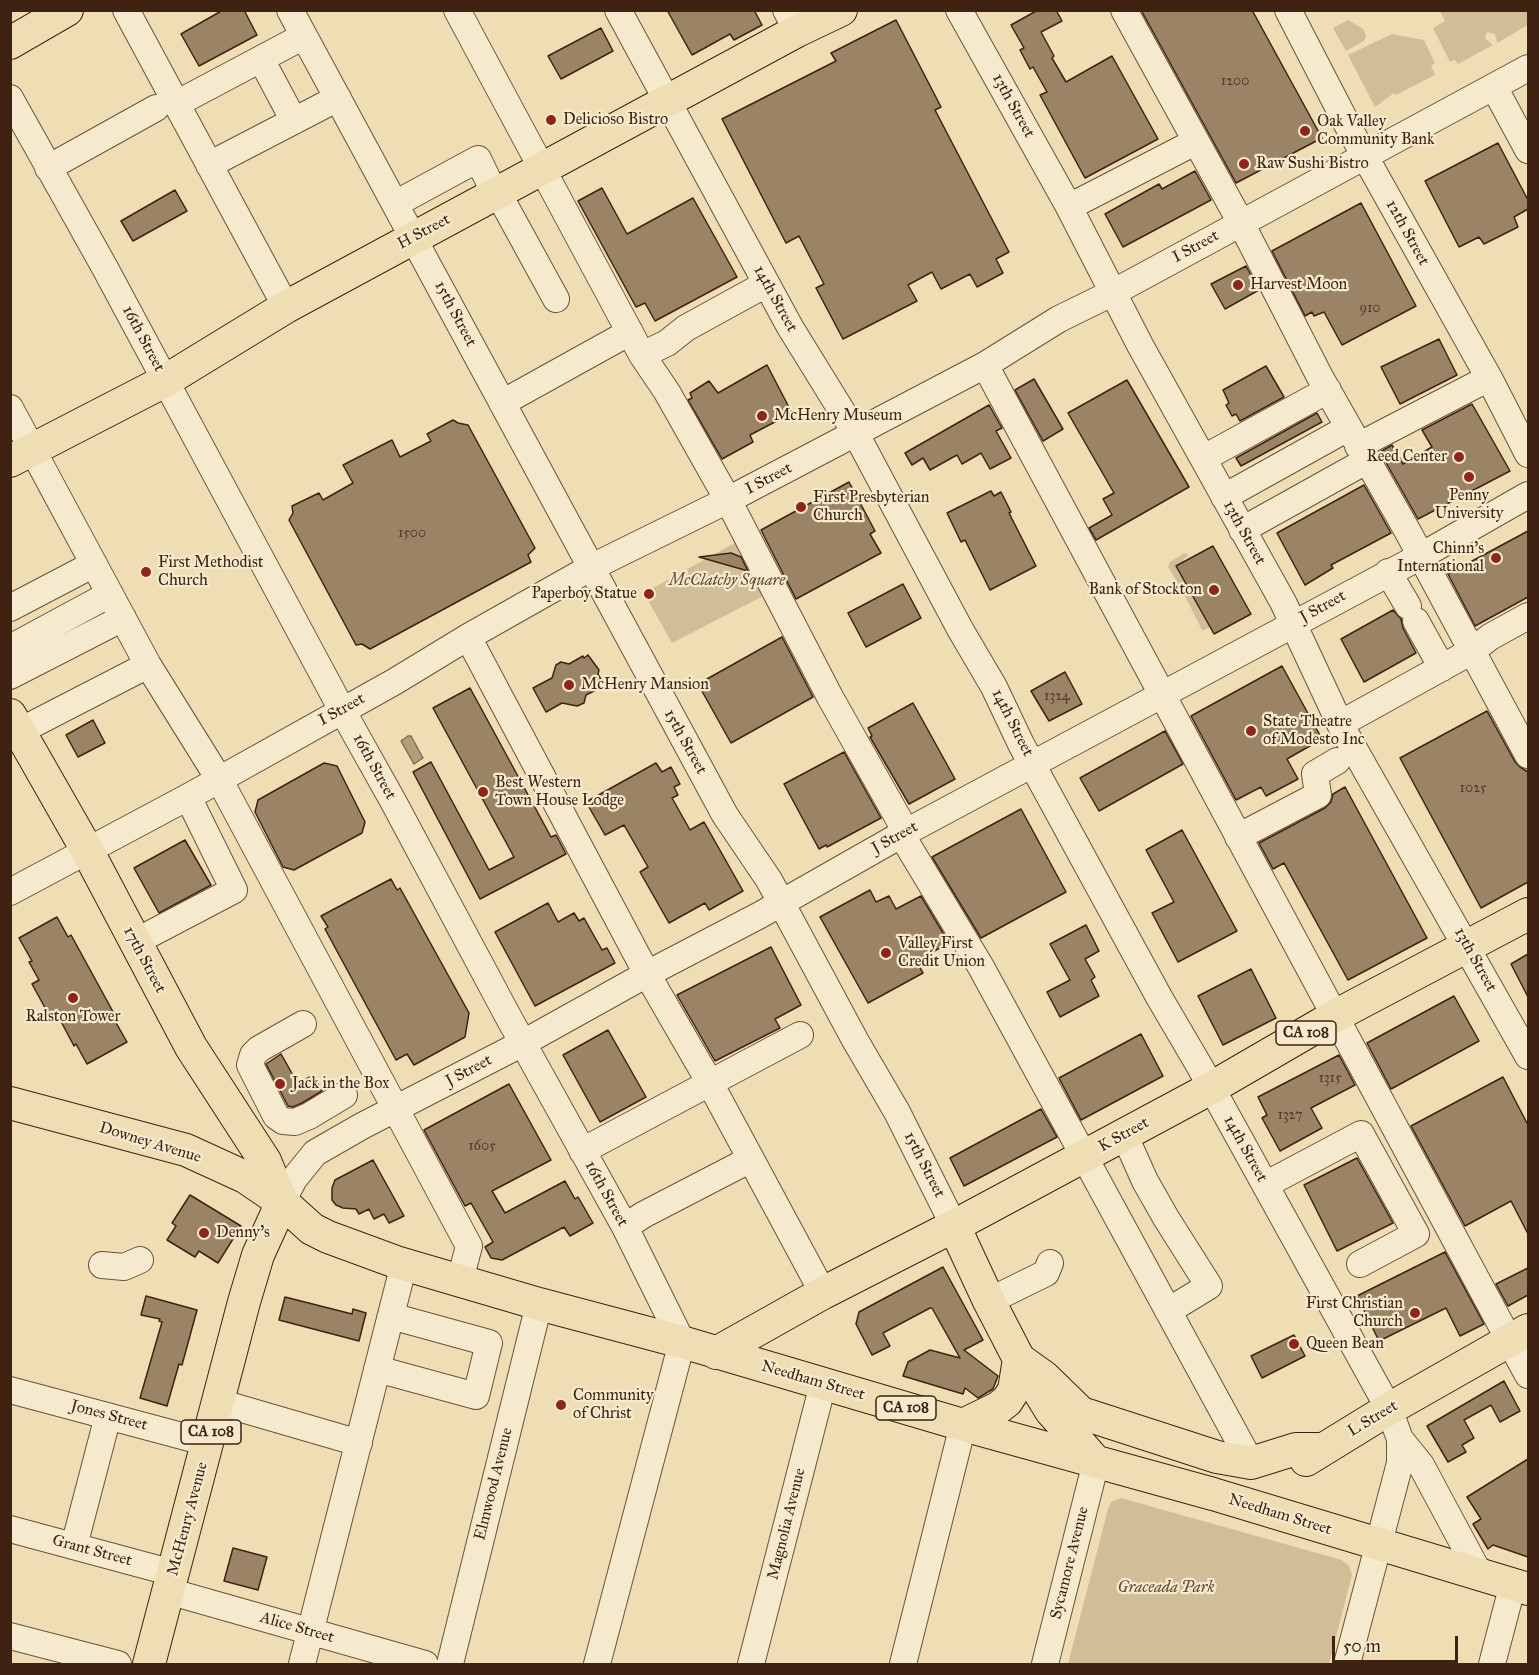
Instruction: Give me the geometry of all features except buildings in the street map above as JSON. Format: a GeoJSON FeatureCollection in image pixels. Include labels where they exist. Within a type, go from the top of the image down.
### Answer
{"type":"FeatureCollection","features":[{"type":"Feature","properties":{"kind":"main road"},"geometry":{"type":"LineString","coordinates":[[10,43],[67,10]]}},
{"type":"Feature","properties":{"kind":"main road","name":"H Street"},"geometry":{"type":"LineString","coordinates":[[22,454],[165,381],[286,307],[667,101],[791,21],[841,10]]}},
{"type":"Feature","properties":{"kind":"main road","name":"17th Street"},"geometry":{"type":"LineString","coordinates":[[15,723],[87,850],[191,1047],[265,1161],[282,1202]]}},
{"type":"Feature","properties":{"kind":"main road","name":"K Street"},"geometry":{"type":"LineString","coordinates":[[716,1353],[823,1293],[954,1226],[1211,1088],[1335,1016],[1528,914]]}},
{"type":"Feature","properties":{"kind":"main road","name":"Downey Avenue"},"geometry":{"type":"LineString","coordinates":[[10,1103],[186,1150],[242,1175],[282,1202]]}},
{"type":"Feature","properties":{"kind":"main road","name":"Needham Street"},"geometry":{"type":"LineString","coordinates":[[282,1202],[312,1229],[328,1238],[404,1264],[539,1304],[682,1342],[963,1425],[1212,1494],[1521,1586]]}},
{"type":"Feature","properties":{"kind":"main road","name":"McHenry Avenue"},"geometry":{"type":"LineString","coordinates":[[149,1665],[258,1255],[282,1202]]}},
{"type":"Feature","properties":{"kind":"main road","name":"15th Street"},"geometry":{"type":"LineString","coordinates":[[954,1226],[1019,1359],[1051,1411],[1096,1462]]}},
{"type":"Feature","properties":{"kind":"main road","name":"L Street"},"geometry":{"type":"LineString","coordinates":[[1212,1494],[1286,1472],[1389,1408],[1519,1334]]}},
{"type":"Feature","properties":{"kind":"main road"},"geometry":{"type":"LineString","coordinates":[[963,1425],[998,1408],[1007,1401],[1014,1390],[1019,1359],[1044,1377],[1081,1413],[1217,1457],[1251,1463],[1296,1449],[1324,1449]]}},
{"type":"Feature","properties":{"kind":"street"},"geometry":{"type":"LineString","coordinates":[[126,10],[166,106],[209,165],[286,307]]}},
{"type":"Feature","properties":{"kind":"street","name":"15th Street"},"geometry":{"type":"LineString","coordinates":[[290,10],[725,815],[769,880],[897,1113],[954,1226]]}},
{"type":"Feature","properties":{"kind":"street"},"geometry":{"type":"LineString","coordinates":[[457,10],[642,355],[667,392],[728,500],[830,698],[981,967],[1251,1463]]}},
{"type":"Feature","properties":{"kind":"street","name":"14th Street"},"geometry":{"type":"LineString","coordinates":[[618,10],[790,327],[856,434],[960,629],[994,687],[1032,765],[1389,1408],[1400,1439],[1421,1465],[1480,1575]]}},
{"type":"Feature","properties":{"kind":"street","name":"13th Street"},"geometry":{"type":"LineString","coordinates":[[959,10],[1069,207],[1140,345],[1283,602],[1340,724],[1528,1056]]}},
{"type":"Feature","properties":{"kind":"street"},"geometry":{"type":"LineString","coordinates":[[1124,10],[1241,223],[1328,390],[1528,755]]}},
{"type":"Feature","properties":{"kind":"street","name":"12th Street"},"geometry":{"type":"LineString","coordinates":[[1288,10],[1365,156],[1489,378],[1528,454]]}},
{"type":"Feature","properties":{"kind":"street"},"geometry":{"type":"LineString","coordinates":[[48,168],[304,36]]}},
{"type":"Feature","properties":{"kind":"street"},"geometry":{"type":"LineString","coordinates":[[261,59],[294,121]]}},
{"type":"Feature","properties":{"kind":"street","name":"I Street"},"geometry":{"type":"LineString","coordinates":[[10,892],[188,797],[590,568],[856,434],[985,365],[1059,319],[1114,292],[1528,68]]}},
{"type":"Feature","properties":{"kind":"street"},"geometry":{"type":"LineString","coordinates":[[1494,87],[1528,150]]}},
{"type":"Feature","properties":{"kind":"street","name":"16th Street"},"geometry":{"type":"LineString","coordinates":[[10,98],[625,1227],[682,1342]]}},
{"type":"Feature","properties":{"kind":"street"},"geometry":{"type":"LineString","coordinates":[[209,165],[338,98]]}},
{"type":"Feature","properties":{"kind":"street"},"geometry":{"type":"LineString","coordinates":[[1069,207],[1195,142]]}},
{"type":"Feature","properties":{"kind":"street"},"geometry":{"type":"LineString","coordinates":[[395,204],[478,159],[556,299]]}},
{"type":"Feature","properties":{"kind":"street"},"geometry":{"type":"LineString","coordinates":[[642,355],[667,343],[686,328],[766,284]]}},
{"type":"Feature","properties":{"kind":"street"},"geometry":{"type":"LineString","coordinates":[[502,403],[630,332]]}},
{"type":"Feature","properties":{"kind":"street"},"geometry":{"type":"LineString","coordinates":[[985,365],[1335,1016],[1519,1334],[1528,1375]]}},
{"type":"Feature","properties":{"kind":"street"},"geometry":{"type":"LineString","coordinates":[[1224,497],[1358,445],[1489,378]]}},
{"type":"Feature","properties":{"kind":"street"},"geometry":{"type":"LineString","coordinates":[[1204,458],[1328,390]]}},
{"type":"Feature","properties":{"kind":"street"},"geometry":{"type":"LineString","coordinates":[[10,408],[22,454],[94,564],[148,665],[219,779],[470,1246],[459,1280]]}},
{"type":"Feature","properties":{"kind":"street"},"geometry":{"type":"LineString","coordinates":[[1242,530],[1358,445]]}},
{"type":"Feature","properties":{"kind":"street","name":"J Street"},"geometry":{"type":"LineString","coordinates":[[282,1202],[294,1179],[315,1153],[524,1043],[904,833],[1421,556],[1528,495]]}},
{"type":"Feature","properties":{"kind":"street"},"geometry":{"type":"LineString","coordinates":[[10,608],[94,564]]}},
{"type":"Feature","properties":{"kind":"street"},"geometry":{"type":"LineString","coordinates":[[1388,572],[1442,668]]}},
{"type":"Feature","properties":{"kind":"street"},"geometry":{"type":"LineString","coordinates":[[10,648],[110,594]]}},
{"type":"Feature","properties":{"kind":"street"},"geometry":{"type":"LineString","coordinates":[[1340,724],[1472,651],[1490,637],[1528,616]]}},
{"type":"Feature","properties":{"kind":"street"},"geometry":{"type":"LineString","coordinates":[[10,676],[123,618]]}},
{"type":"Feature","properties":{"kind":"street"},"geometry":{"type":"LineString","coordinates":[[468,637],[647,974],[710,1083],[823,1293]]}},
{"type":"Feature","properties":{"kind":"street"},"geometry":{"type":"LineString","coordinates":[[15,723],[148,665]]}},
{"type":"Feature","properties":{"kind":"street"},"geometry":{"type":"LineString","coordinates":[[1238,837],[1318,795],[1315,774],[1337,761]]}},
{"type":"Feature","properties":{"kind":"street"},"geometry":{"type":"LineString","coordinates":[[135,942],[234,890],[188,797]]}},
{"type":"Feature","properties":{"kind":"street"},"geometry":{"type":"LineString","coordinates":[[303,1024],[259,1049],[253,1055],[250,1065],[276,1116],[283,1122],[295,1122],[344,1095]]}},
{"type":"Feature","properties":{"kind":"street"},"geometry":{"type":"LineString","coordinates":[[582,1151],[800,1035]]}},
{"type":"Feature","properties":{"kind":"street"},"geometry":{"type":"LineString","coordinates":[[1124,1134],[1166,1218],[1209,1286],[1168,1311]]}},
{"type":"Feature","properties":{"kind":"street"},"geometry":{"type":"LineString","coordinates":[[1265,1185],[1361,1134],[1416,1234],[1360,1264]]}},
{"type":"Feature","properties":{"kind":"street"},"geometry":{"type":"LineString","coordinates":[[625,1227],[643,1215],[751,1159]]}},
{"type":"Feature","properties":{"kind":"street"},"geometry":{"type":"LineString","coordinates":[[102,1265],[124,1267],[140,1260]]}},
{"type":"Feature","properties":{"kind":"street"},"geometry":{"type":"LineString","coordinates":[[989,1301],[1046,1273],[1050,1263]]}},
{"type":"Feature","properties":{"kind":"street"},"geometry":{"type":"LineString","coordinates":[[302,1665],[404,1264]]}},
{"type":"Feature","properties":{"kind":"street","name":"Elmwood Avenue"},"geometry":{"type":"LineString","coordinates":[[450,1665],[539,1304]]}},
{"type":"Feature","properties":{"kind":"street"},"geometry":{"type":"LineString","coordinates":[[378,1369],[476,1396],[489,1343],[390,1316]]}},
{"type":"Feature","properties":{"kind":"street"},"geometry":{"type":"LineString","coordinates":[[597,1665],[682,1342]]}},
{"type":"Feature","properties":{"kind":"street","name":"Magnolia Avenue"},"geometry":{"type":"LineString","coordinates":[[751,1665],[823,1384]]}},
{"type":"Feature","properties":{"kind":"street","name":"Jones Street"},"geometry":{"type":"LineString","coordinates":[[10,1390],[208,1443]]}},
{"type":"Feature","properties":{"kind":"street"},"geometry":{"type":"LineString","coordinates":[[218,1402],[358,1443]]}},
{"type":"Feature","properties":{"kind":"street"},"geometry":{"type":"LineString","coordinates":[[74,1546],[108,1416]]}},
{"type":"Feature","properties":{"kind":"street"},"geometry":{"type":"LineString","coordinates":[[903,1665],[963,1425]]}},
{"type":"Feature","properties":{"kind":"street","name":"14th Street"},"geometry":{"type":"LineString","coordinates":[[1347,1665],[1400,1463],[1400,1439]]}},
{"type":"Feature","properties":{"kind":"street","name":"Sycamore Avenue"},"geometry":{"type":"LineString","coordinates":[[1045,1665],[1096,1462]]}},
{"type":"Feature","properties":{"kind":"street","name":"Grant Street"},"geometry":{"type":"LineString","coordinates":[[10,1529],[74,1546],[171,1582]]}},
{"type":"Feature","properties":{"kind":"street","name":"Alice Street"},"geometry":{"type":"LineString","coordinates":[[171,1582],[311,1632],[425,1665]]}},
{"type":"Feature","properties":{"kind":"street"},"geometry":{"type":"LineString","coordinates":[[1492,1665],[1521,1586]]}},
{"type":"Feature","properties":{"kind":"street"},"geometry":{"type":"LineString","coordinates":[[10,1636],[118,1665]]}},
{"type":"Feature","properties":{"kind":"green space"},"geometry":{"type":"Polygon","coordinates":[[[1440,11],[1528,11],[1528,25],[1497,43],[1495,34],[1487,32],[1485,38],[1493,45],[1458,64],[1455,60],[1450,62],[1433,28],[1445,21],[1440,11]]]}},
{"type":"Feature","properties":{"kind":"green space"},"geometry":{"type":"Polygon","coordinates":[[[1348,20],[1363,29],[1366,35],[1364,41],[1346,51],[1333,28],[1348,20]]]}},
{"type":"Feature","properties":{"kind":"green space"},"geometry":{"type":"Polygon","coordinates":[[[1392,34],[1424,40],[1435,63],[1431,66],[1435,75],[1396,95],[1394,93],[1375,107],[1348,55],[1392,34]]]}},
{"type":"Feature","properties":{"kind":"green space","name":"McClatchy Square"},"geometry":{"type":"Polygon","coordinates":[[[740,540],[769,593],[672,643],[644,593],[740,540]]]}},
{"type":"Feature","properties":{"kind":"green space"},"geometry":{"type":"Polygon","coordinates":[[[1185,553],[1189,556],[1183,559],[1210,627],[1204,630],[1168,567],[1170,562],[1185,553]]]}},
{"type":"Feature","properties":{"kind":"green space","name":"Graceada Park"},"geometry":{"type":"Polygon","coordinates":[[[1121,1498],[1342,1560],[1349,1566],[1352,1575],[1329,1664],[1068,1664],[1108,1509],[1111,1502],[1121,1498]]]}},
{"type":"Feature","properties":{"kind":"shaded area"},"geometry":{"type":"Polygon","coordinates":[[[411,736],[423,758],[414,764],[401,741],[411,736]]]}},
{"type":"Feature","properties":{"kind":"place","name":"Delicioso Bistro"},"geometry":{"type":"Point","coordinates":[551,120]}},
{"type":"Feature","properties":{"kind":"place","name":"Oak Valley Community Bank"},"geometry":{"type":"Point","coordinates":[1305,131]}},
{"type":"Feature","properties":{"kind":"place","name":"Raw Sushi Bistro"},"geometry":{"type":"Point","coordinates":[1244,164]}},
{"type":"Feature","properties":{"kind":"place","name":"Harvest Moon"},"geometry":{"type":"Point","coordinates":[1238,285]}},
{"type":"Feature","properties":{"kind":"place","name":"McHenry Museum"},"geometry":{"type":"Point","coordinates":[762,416]}},
{"type":"Feature","properties":{"kind":"place","name":"Reed Center"},"geometry":{"type":"Point","coordinates":[1459,457]}},
{"type":"Feature","properties":{"kind":"place","name":"Penny University"},"geometry":{"type":"Point","coordinates":[1469,477]}},
{"type":"Feature","properties":{"kind":"place","name":"First Presbyterian Church"},"geometry":{"type":"Point","coordinates":[801,507]}},
{"type":"Feature","properties":{"kind":"place","name":"Chinn's International"},"geometry":{"type":"Point","coordinates":[1496,558]}},
{"type":"Feature","properties":{"kind":"place","name":"First Methodist Church"},"geometry":{"type":"Point","coordinates":[146,572]}},
{"type":"Feature","properties":{"kind":"place","name":"Bank of Stockton"},"geometry":{"type":"Point","coordinates":[1214,590]}},
{"type":"Feature","properties":{"kind":"place","name":"Paperboy Statue"},"geometry":{"type":"Point","coordinates":[649,594]}},
{"type":"Feature","properties":{"kind":"place","name":"McHenry Mansion"},"geometry":{"type":"Point","coordinates":[569,685]}},
{"type":"Feature","properties":{"kind":"place","name":"State Theatre of Modesto Inc"},"geometry":{"type":"Point","coordinates":[1251,731]}},
{"type":"Feature","properties":{"kind":"place","name":"Best Western Town House Lodge"},"geometry":{"type":"Point","coordinates":[483,792]}},
{"type":"Feature","properties":{"kind":"place","name":"Valley First Credit Union"},"geometry":{"type":"Point","coordinates":[886,953]}},
{"type":"Feature","properties":{"kind":"place","name":"Ralston Tower"},"geometry":{"type":"Point","coordinates":[73,998]}},
{"type":"Feature","properties":{"kind":"place","name":"Jack in the Box"},"geometry":{"type":"Point","coordinates":[280,1084]}},
{"type":"Feature","properties":{"kind":"place","name":"Denny's"},"geometry":{"type":"Point","coordinates":[204,1233]}},
{"type":"Feature","properties":{"kind":"place","name":"First Christian Church"},"geometry":{"type":"Point","coordinates":[1415,1313]}},
{"type":"Feature","properties":{"kind":"place","name":"Queen Bean"},"geometry":{"type":"Point","coordinates":[1294,1344]}},
{"type":"Feature","properties":{"kind":"place","name":"Community of Christ"},"geometry":{"type":"Point","coordinates":[561,1405]}}]}
